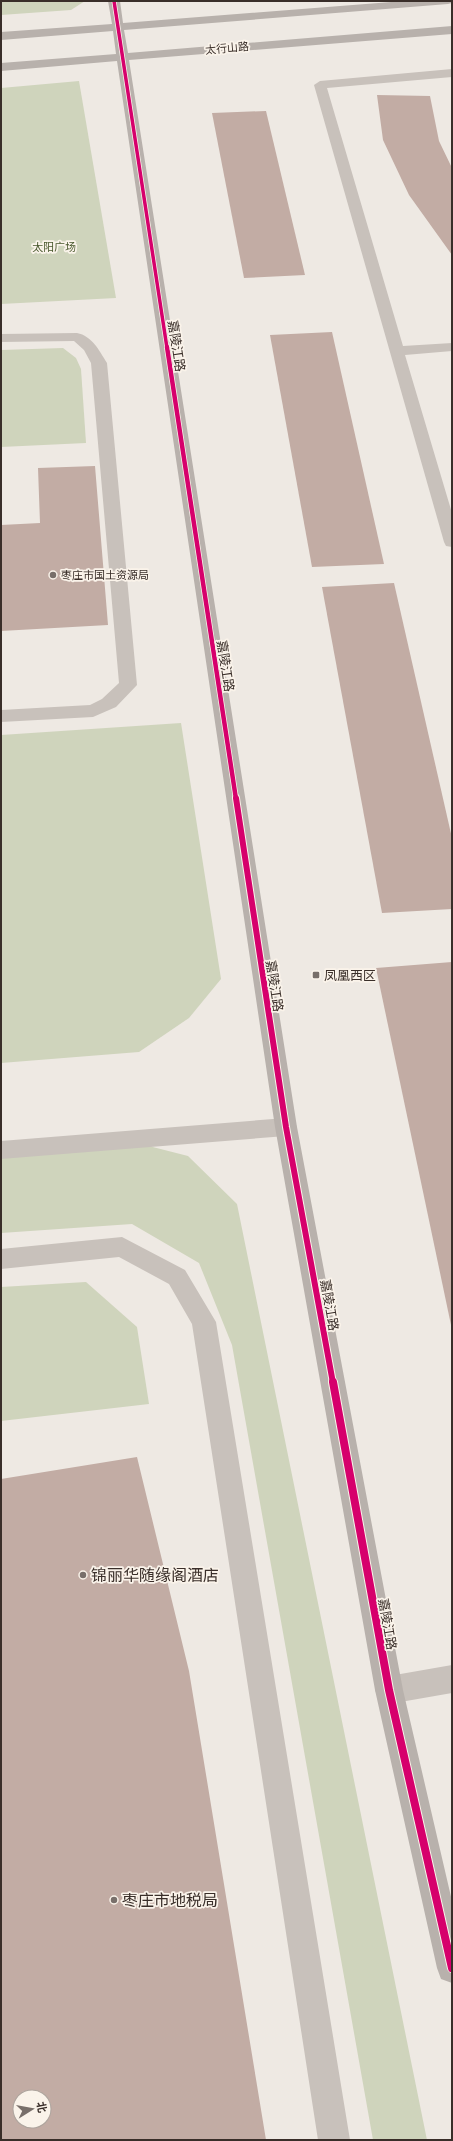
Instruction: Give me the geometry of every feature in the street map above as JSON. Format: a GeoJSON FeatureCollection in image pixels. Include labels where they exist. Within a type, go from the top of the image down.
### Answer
{"type":"FeatureCollection","features":[{"type":"Feature","properties":{"kind":"street","name":"嘉陵江路"},"geometry":{"type":"LineString","coordinates":[[114,1],[121,57],[286,1127],[389,1690],[452,1968]]}},
{"type":"Feature","properties":{"kind":"street"},"geometry":{"type":"LineString","coordinates":[[1,36],[448,1]]}},
{"type":"Feature","properties":{"kind":"street","name":"太行山路"},"geometry":{"type":"LineString","coordinates":[[1,67],[452,30]]}},
{"type":"Feature","properties":{"kind":"street"},"geometry":{"type":"LineString","coordinates":[[452,73],[320,85],[452,542]]}},
{"type":"Feature","properties":{"kind":"street"},"geometry":{"type":"LineString","coordinates":[[1,338],[77,337],[90,347],[99,362],[128,685],[110,703],[93,711],[1,716]]}},
{"type":"Feature","properties":{"kind":"street"},"geometry":{"type":"LineString","coordinates":[[397,351],[452,346]]}},
{"type":"Feature","properties":{"kind":"street"},"geometry":{"type":"LineString","coordinates":[[1,1150],[286,1127]]}},
{"type":"Feature","properties":{"kind":"street"},"geometry":{"type":"LineString","coordinates":[[1,1259],[122,1247],[177,1277],[204,1322],[334,2140]]}},
{"type":"Feature","properties":{"kind":"street"},"geometry":{"type":"LineString","coordinates":[[389,1690],[452,1679]]}},
{"type":"Feature","properties":{"kind":"green space"},"geometry":{"type":"Polygon","coordinates":[[[1,1],[85,1],[71,10],[1,15],[1,1]]]}},
{"type":"Feature","properties":{"kind":"green space","name":"太阳广场"},"geometry":{"type":"Polygon","coordinates":[[[79,81],[116,298],[1,304],[1,88],[79,81]]]}},
{"type":"Feature","properties":{"kind":"green space"},"geometry":{"type":"Polygon","coordinates":[[[63,348],[76,358],[81,369],[86,443],[1,447],[1,350],[63,348]]]}},
{"type":"Feature","properties":{"kind":"green space"},"geometry":{"type":"Polygon","coordinates":[[[181,723],[221,979],[189,1018],[139,1052],[1,1063],[1,735],[181,723]]]}},
{"type":"Feature","properties":{"kind":"green space"},"geometry":{"type":"Polygon","coordinates":[[[137,1143],[188,1156],[237,1204],[427,2140],[373,2140],[232,1345],[199,1263],[132,1224],[1,1233],[1,1156],[137,1143]]]}},
{"type":"Feature","properties":{"kind":"green space"},"geometry":{"type":"Polygon","coordinates":[[[86,1282],[137,1327],[149,1404],[1,1421],[1,1287],[86,1282]]]}},
{"type":"Feature","properties":{"kind":"building"},"geometry":{"type":"Polygon","coordinates":[[[377,95],[430,96],[439,141],[452,168],[452,255],[409,195],[383,140],[377,95]]]}},
{"type":"Feature","properties":{"kind":"building"},"geometry":{"type":"Polygon","coordinates":[[[266,111],[305,275],[244,278],[212,113],[266,111]]]}},
{"type":"Feature","properties":{"kind":"building"},"geometry":{"type":"Polygon","coordinates":[[[332,332],[384,564],[312,567],[270,335],[332,332]]]}},
{"type":"Feature","properties":{"kind":"building","name":"枣庄市国土资源局"},"geometry":{"type":"Polygon","coordinates":[[[95,466],[108,625],[1,631],[1,525],[40,523],[38,468],[95,466]]]}},
{"type":"Feature","properties":{"kind":"building"},"geometry":{"type":"Polygon","coordinates":[[[394,583],[452,838],[452,909],[382,913],[322,587],[394,583]]]}},
{"type":"Feature","properties":{"kind":"building"},"geometry":{"type":"Polygon","coordinates":[[[452,962],[452,1325],[451,1325],[376,968],[452,962]]]}},
{"type":"Feature","properties":{"kind":"building","name":"枣庄市地税局"},"geometry":{"type":"Polygon","coordinates":[[[137,1457],[189,1671],[266,2140],[1,2140],[1,1479],[137,1457]]]}},
{"type":"Feature","properties":{"kind":"cycle path"},"geometry":{"type":"LineString","coordinates":[[114,1],[286,1127],[389,1690],[452,1968]]}},
{"type":"Feature","properties":{"kind":"place","name":"枣庄市国土资源局"},"geometry":{"type":"Point","coordinates":[53,575]}},
{"type":"Feature","properties":{"kind":"place","name":"凤凰西区"},"geometry":{"type":"Point","coordinates":[316,975]}},
{"type":"Feature","properties":{"kind":"place","name":"锦丽华随缘阁酒店"},"geometry":{"type":"Point","coordinates":[83,1575]}},
{"type":"Feature","properties":{"kind":"place","name":"枣庄市地税局"},"geometry":{"type":"Point","coordinates":[114,1900]}}]}
